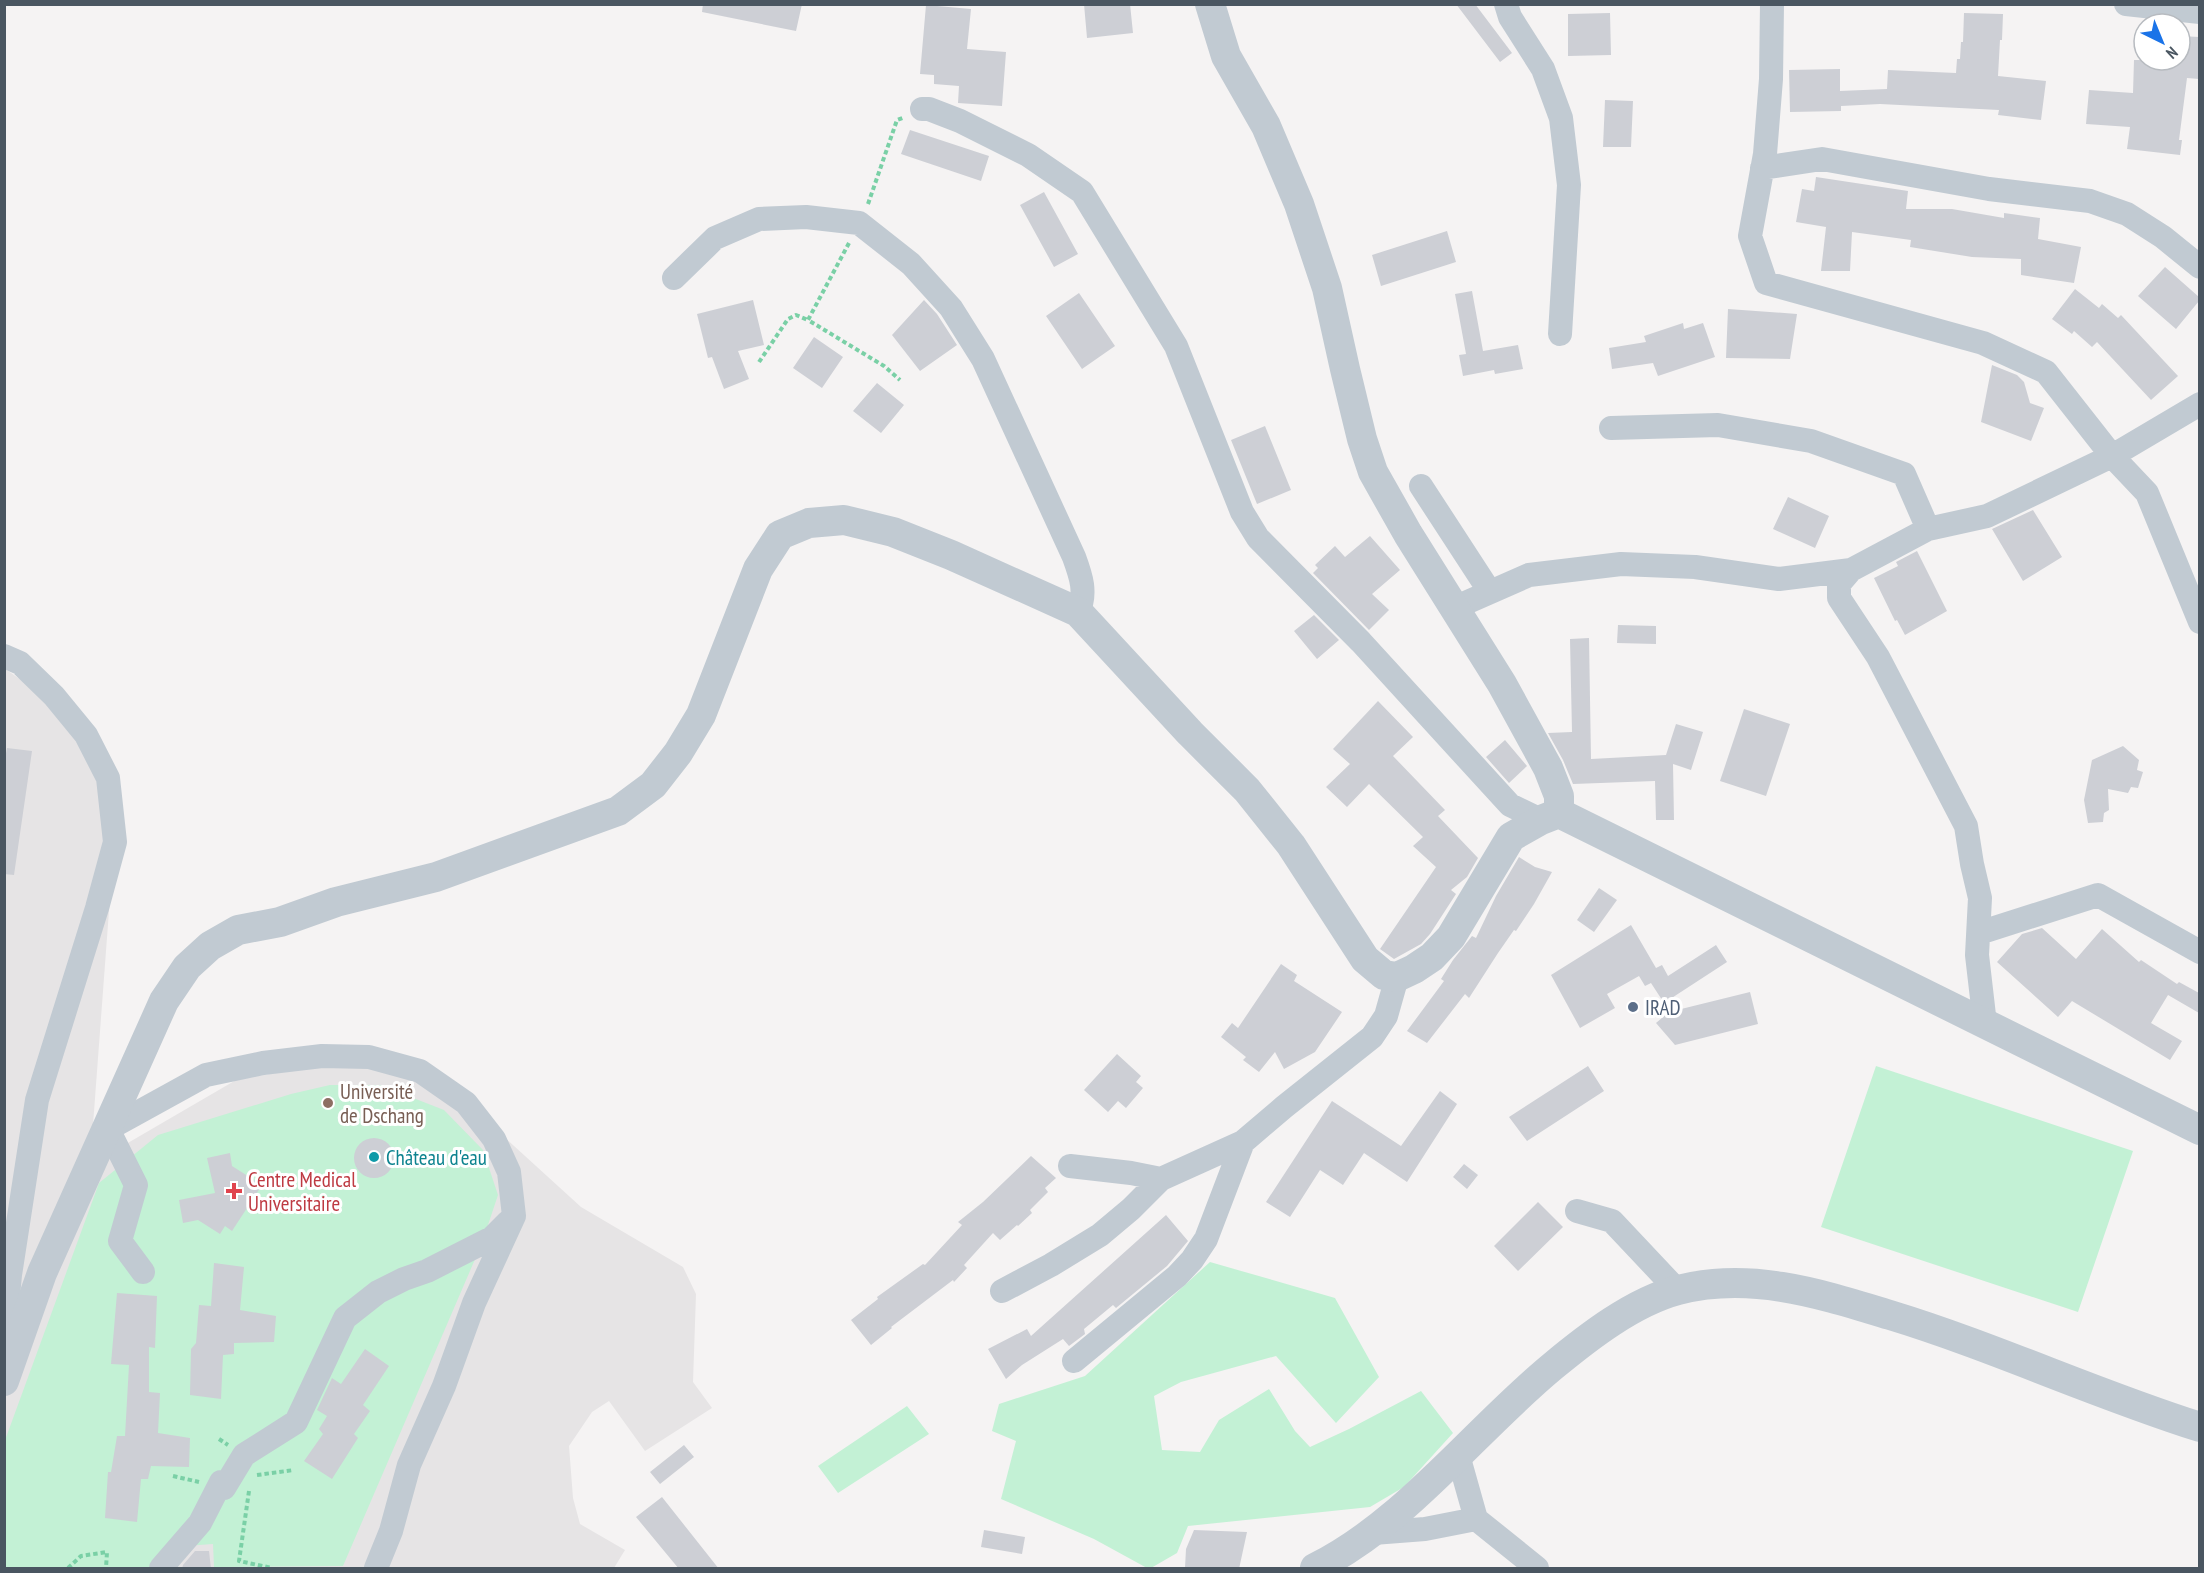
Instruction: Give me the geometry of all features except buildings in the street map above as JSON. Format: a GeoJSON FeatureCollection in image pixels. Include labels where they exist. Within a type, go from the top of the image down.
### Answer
{"type":"FeatureCollection","features":[{"type":"Feature","properties":{"kind":"street"},"geometry":{"type":"LineString","coordinates":[[4,1381],[42,1274],[164,1001],[187,967],[210,946],[238,930],[280,922],[336,902],[436,877],[618,811],[653,785],[678,753],[701,715],[758,569],[780,535],[809,523],[844,520],[883,530],[951,555],[1078,612],[1190,733],[1247,790],[1291,845],[1365,959],[1384,975],[1397,977],[1432,957],[1451,937],[1511,837],[1550,817],[1559,796],[1548,768],[1502,684],[1408,534],[1373,472],[1362,439],[1328,288],[1299,204],[1266,126],[1226,56],[1210,4]]}},
{"type":"Feature","properties":{"kind":"street"},"geometry":{"type":"LineString","coordinates":[[1506,4],[1510,17],[1543,69],[1561,118],[1569,185],[1560,334]]}},
{"type":"Feature","properties":{"kind":"street"},"geometry":{"type":"LineString","coordinates":[[1772,4],[1772,79],[1762,168],[1750,236],[1766,283],[1983,344],[2046,372],[2112,456],[2147,493],[2199,622]]}},
{"type":"Feature","properties":{"kind":"street"},"geometry":{"type":"LineString","coordinates":[[2126,4],[2199,12]]}},
{"type":"Feature","properties":{"kind":"street"},"geometry":{"type":"LineString","coordinates":[[922,109],[929,109],[960,122],[1028,155],[1082,192],[1176,346],[1242,512],[1258,538],[1361,642],[1510,805],[1550,817],[1985,1024],[2199,1130]]}},
{"type":"Feature","properties":{"kind":"street"},"geometry":{"type":"LineString","coordinates":[[1762,168],[1822,159],[1989,189],[2090,201],[2127,214],[2163,237],[2199,267]]}},
{"type":"Feature","properties":{"kind":"street"},"geometry":{"type":"LineString","coordinates":[[674,278],[715,238],[759,219],[806,217],[859,224],[911,264],[951,308],[984,359],[1046,493],[1083,580],[1082,604],[1078,612]]}},
{"type":"Feature","properties":{"kind":"street"},"geometry":{"type":"LineString","coordinates":[[1454,608],[1529,575],[1621,564],[1695,567],[1779,579],[1851,570],[1928,529],[1987,516],[2112,456],[2199,404]]}},
{"type":"Feature","properties":{"kind":"street"},"geometry":{"type":"LineString","coordinates":[[1611,428],[1718,425],[1811,441],[1904,474],[1928,529]]}},
{"type":"Feature","properties":{"kind":"street"},"geometry":{"type":"LineString","coordinates":[[1421,486],[1490,592]]}},
{"type":"Feature","properties":{"kind":"street"},"geometry":{"type":"LineString","coordinates":[[1851,570],[1839,584],[1839,598],[1878,657],[1966,826],[1980,898],[1977,955],[1985,1024]]}},
{"type":"Feature","properties":{"kind":"street"},"geometry":{"type":"LineString","coordinates":[[4,656],[20,663],[54,696],[86,735],[108,778],[115,842],[97,908],[37,1100],[10,1275],[4,1339]]}},
{"type":"Feature","properties":{"kind":"street"},"geometry":{"type":"LineString","coordinates":[[1979,933],[2098,895],[2199,952]]}},
{"type":"Feature","properties":{"kind":"street"},"geometry":{"type":"LineString","coordinates":[[1002,1291],[1051,1265],[1100,1234],[1131,1209],[1161,1179],[1244,1142],[1372,1037],[1386,1016],[1397,977]]}},
{"type":"Feature","properties":{"kind":"street"},"geometry":{"type":"LineString","coordinates":[[108,1129],[206,1075],[263,1063],[322,1056],[369,1057],[420,1071],[466,1103],[494,1139],[509,1172],[514,1216],[474,1303],[444,1386],[410,1465],[391,1531],[376,1569]]}},
{"type":"Feature","properties":{"kind":"street"},"geometry":{"type":"LineString","coordinates":[[108,1129],[136,1185],[120,1241],[143,1272]]}},
{"type":"Feature","properties":{"kind":"street"},"geometry":{"type":"LineString","coordinates":[[1074,1360],[1177,1276],[1192,1260],[1206,1239],[1244,1142]]}},
{"type":"Feature","properties":{"kind":"street"},"geometry":{"type":"LineString","coordinates":[[1070,1166],[1161,1179]]}},
{"type":"Feature","properties":{"kind":"street"},"geometry":{"type":"LineString","coordinates":[[1577,1211],[1612,1221],[1677,1290]]}},
{"type":"Feature","properties":{"kind":"street"},"geometry":{"type":"LineString","coordinates":[[161,1569],[200,1523],[221,1482],[224,1488],[244,1455],[296,1422],[345,1317],[378,1292],[427,1271],[492,1238],[514,1216]]}},
{"type":"Feature","properties":{"kind":"street"},"geometry":{"type":"LineString","coordinates":[[1315,1569],[1338,1557],[1373,1533],[1538,1378],[1583,1341],[1635,1308],[1677,1290],[1717,1284],[1757,1283],[1790,1286],[1949,1333],[2199,1427]]}},
{"type":"Feature","properties":{"kind":"street"},"geometry":{"type":"LineString","coordinates":[[1458,1455],[1476,1519],[1537,1569]]}},
{"type":"Feature","properties":{"kind":"street"},"geometry":{"type":"LineString","coordinates":[[1373,1533],[1425,1529],[1476,1519]]}},
{"type":"Feature","properties":{"kind":"path"},"geometry":{"type":"LineString","coordinates":[[808,320],[867,208],[897,120],[922,109]]}},
{"type":"Feature","properties":{"kind":"path"},"geometry":{"type":"LineString","coordinates":[[759,362],[788,319],[796,315],[884,366],[900,380]]}},
{"type":"Feature","properties":{"kind":"path"},"geometry":{"type":"LineString","coordinates":[[68,1569],[81,1556],[106,1552],[106,1569]]}},
{"type":"Feature","properties":{"kind":"path"},"geometry":{"type":"LineString","coordinates":[[239,1561],[272,1569]]}},
{"type":"Feature","properties":{"kind":"shaded area","name":"Université de Dschang"},"geometry":{"type":"Polygon","coordinates":[[[4,668],[52,702],[106,782],[114,844],[90,1165],[236,1080],[338,1062],[422,1077],[492,1126],[581,1207],[683,1267],[696,1294],[693,1382],[712,1408],[645,1451],[609,1401],[592,1412],[569,1446],[573,1498],[580,1524],[625,1550],[614,1568],[5,1568],[4,668]]]}},
{"type":"Feature","properties":{"kind":"green space"},"geometry":{"type":"Polygon","coordinates":[[[1876,1066],[2133,1151],[2078,1312],[1821,1227],[1876,1066]]]}},
{"type":"Feature","properties":{"kind":"green space"},"geometry":{"type":"Polygon","coordinates":[[[330,1085],[380,1085],[444,1110],[483,1150],[498,1195],[482,1243],[343,1566],[214,1567],[213,1544],[185,1546],[179,1552],[178,1568],[5,1568],[4,1443],[99,1183],[158,1135],[291,1094],[330,1085]]]}},
{"type":"Feature","properties":{"kind":"green space"},"geometry":{"type":"Polygon","coordinates":[[[1210,1262],[1335,1298],[1379,1377],[1336,1423],[1276,1356],[1181,1382],[1154,1396],[1162,1450],[1200,1452],[1219,1420],[1269,1389],[1295,1431],[1310,1447],[1421,1391],[1453,1433],[1404,1487],[1370,1507],[1188,1526],[1177,1553],[1151,1568],[1147,1568],[1094,1539],[1001,1499],[1016,1441],[992,1431],[999,1404],[1085,1376],[1210,1262]]]}},
{"type":"Feature","properties":{"kind":"green space"},"geometry":{"type":"Polygon","coordinates":[[[907,1406],[929,1434],[838,1493],[818,1466],[907,1406]]]}},
{"type":"Feature","properties":{"kind":"place","name":"IRAD"},"geometry":{"type":"Point","coordinates":[1633,1007]}},
{"type":"Feature","properties":{"kind":"place","name":"Université de Dschang"},"geometry":{"type":"Point","coordinates":[328,1103]}},
{"type":"Feature","properties":{"kind":"place","name":"Château d'eau"},"geometry":{"type":"Point","coordinates":[374,1157]}},
{"type":"Feature","properties":{"kind":"place","name":"Centre Medical Universitaire"},"geometry":{"type":"Point","coordinates":[234,1191]}}]}
